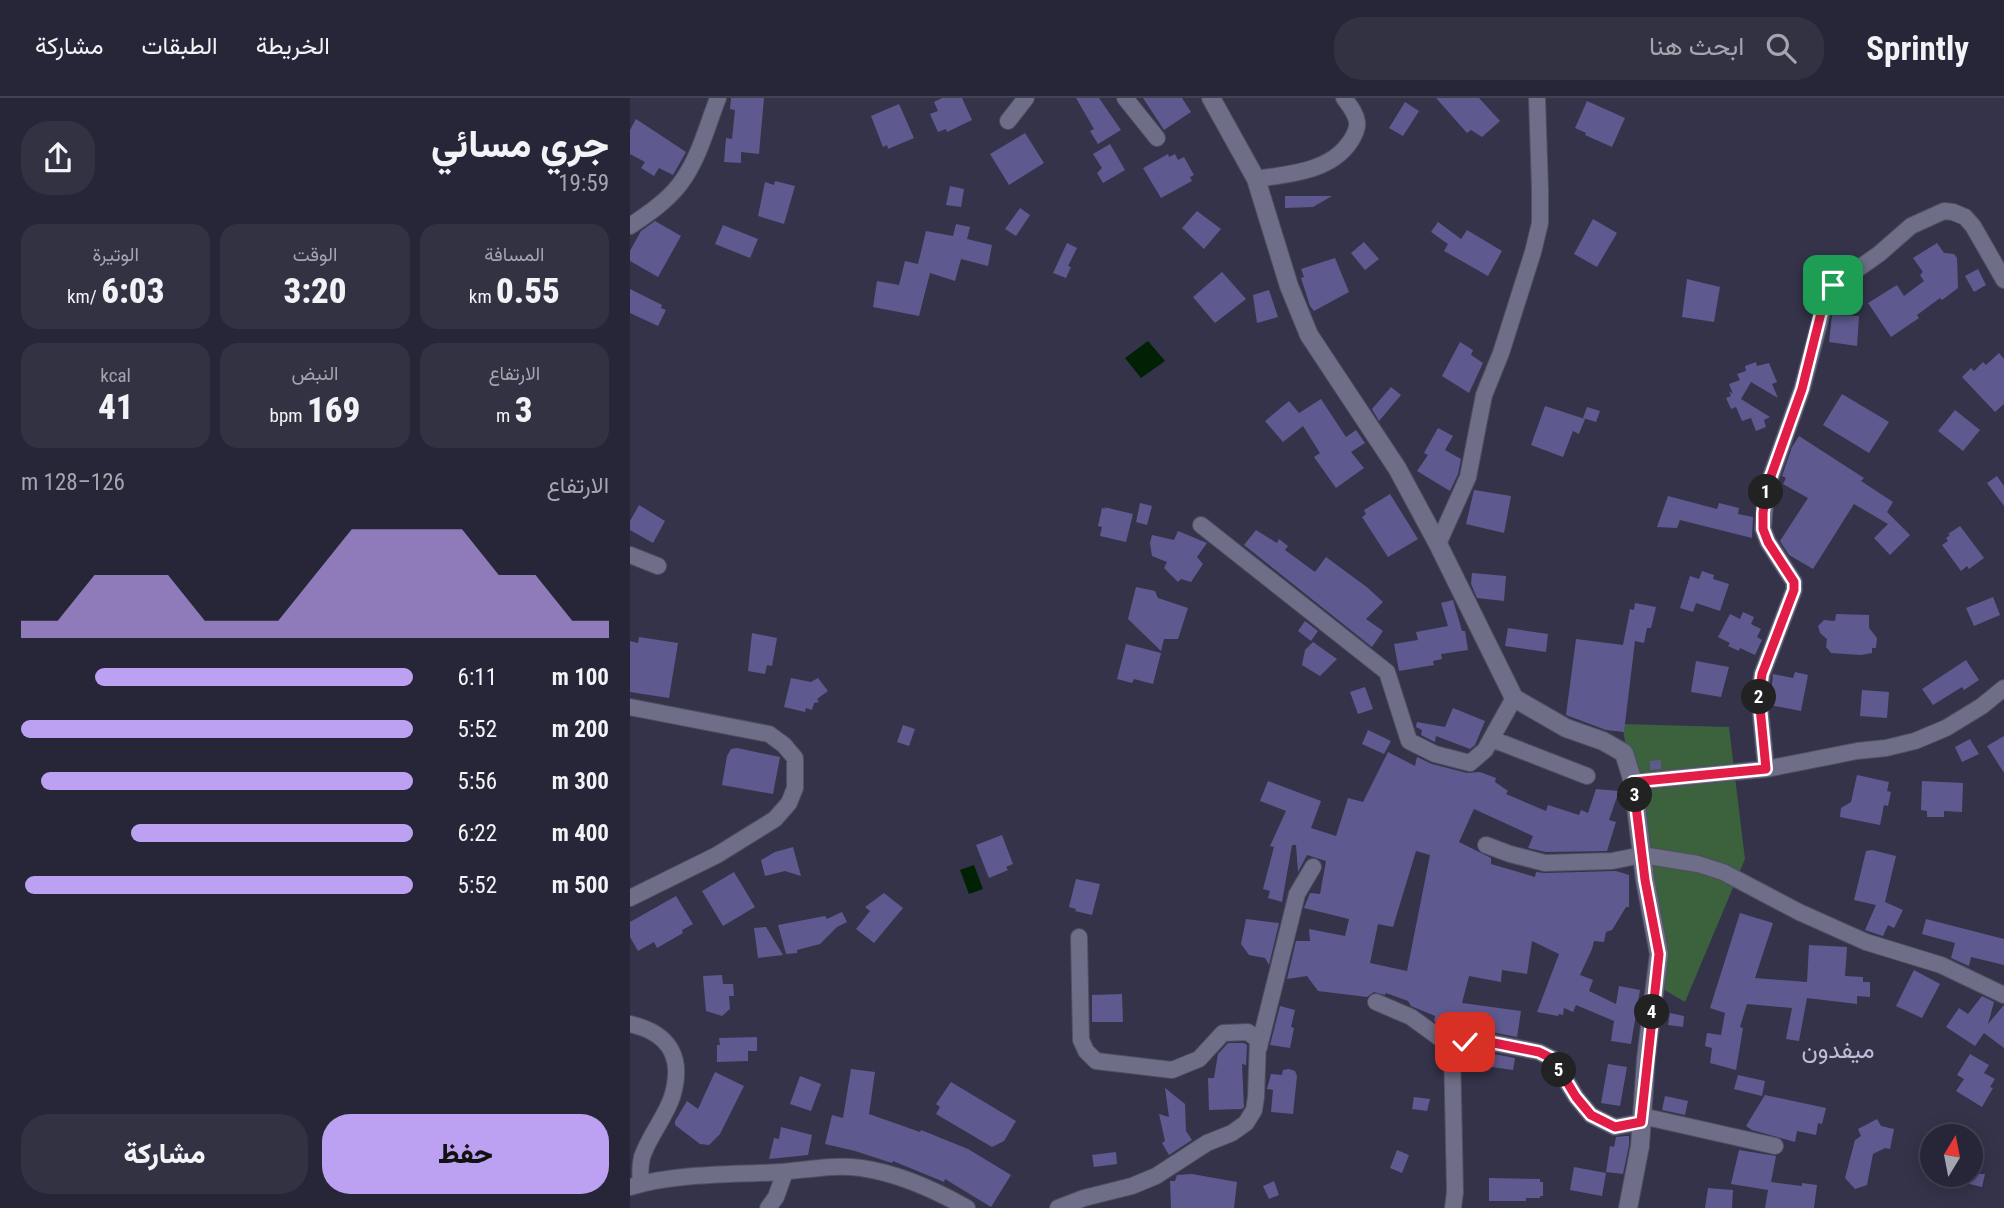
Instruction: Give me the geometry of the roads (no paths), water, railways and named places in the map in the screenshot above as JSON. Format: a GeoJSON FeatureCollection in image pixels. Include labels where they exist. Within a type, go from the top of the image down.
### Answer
{"type":"FeatureCollection","features":[{"type":"Feature","properties":{"kind":"street"},"geometry":{"type":"LineString","coordinates":[[630,226],[656,208],[681,183],[698,153],[718,98]]}},
{"type":"Feature","properties":{"kind":"street"},"geometry":{"type":"LineString","coordinates":[[1009,121],[1026,98]]}},
{"type":"Feature","properties":{"kind":"street"},"geometry":{"type":"LineString","coordinates":[[1125,98],[1157,138]]}},
{"type":"Feature","properties":{"kind":"street"},"geometry":{"type":"LineString","coordinates":[[1211,98],[1256,179],[1289,286],[1309,335],[1397,468],[1514,698],[1566,728],[1603,741],[1624,753],[1633,782],[1659,954],[1637,1169],[1628,1208]]}},
{"type":"Feature","properties":{"kind":"street"},"geometry":{"type":"LineString","coordinates":[[1256,179],[1309,170],[1335,157],[1346,147],[1355,134],[1358,123],[1344,98]]}},
{"type":"Feature","properties":{"kind":"street"},"geometry":{"type":"LineString","coordinates":[[1438,544],[1468,477],[1484,395],[1501,353],[1540,223],[1537,98]]}},
{"type":"Feature","properties":{"kind":"street"},"geometry":{"type":"LineString","coordinates":[[1766,769],[1760,686],[1762,674],[1794,590],[1794,582],[1768,542],[1763,529],[1766,490],[1802,389],[1825,297],[1833,285],[1879,254],[1911,226],[1944,211],[1959,214],[1973,226],[2004,280]]}},
{"type":"Feature","properties":{"kind":"street"},"geometry":{"type":"LineString","coordinates":[[1200,525],[1387,672],[1409,741],[1435,754],[1470,763],[1485,750],[1514,698]]}},
{"type":"Feature","properties":{"kind":"street"},"geometry":{"type":"LineString","coordinates":[[630,555],[658,566]]}},
{"type":"Feature","properties":{"kind":"street"},"geometry":{"type":"LineString","coordinates":[[1633,782],[1766,769],[1915,741],[1946,728],[1982,706],[2004,688]]}},
{"type":"Feature","properties":{"kind":"street"},"geometry":{"type":"LineString","coordinates":[[630,707],[769,734],[796,758],[797,769],[795,788],[789,803],[775,819],[718,855],[630,898]]}},
{"type":"Feature","properties":{"kind":"street"},"geometry":{"type":"LineString","coordinates":[[1492,739],[1587,776]]}},
{"type":"Feature","properties":{"kind":"street"},"geometry":{"type":"LineString","coordinates":[[1486,845],[1545,863],[1612,861],[1642,855],[1698,864],[1723,872],[1799,912],[1856,937],[1941,965],[2004,995]]}},
{"type":"Feature","properties":{"kind":"street"},"geometry":{"type":"LineString","coordinates":[[1058,1208],[1156,1177],[1207,1143],[1232,1133],[1246,1123],[1254,1110],[1259,1047],[1297,894],[1313,867]]}},
{"type":"Feature","properties":{"kind":"street"},"geometry":{"type":"LineString","coordinates":[[1079,937],[1081,1040],[1086,1051],[1096,1061],[1172,1070],[1199,1059],[1223,1033],[1235,1031],[1248,1032],[1258,1040],[1259,1047]]}},
{"type":"Feature","properties":{"kind":"street"},"geometry":{"type":"LineString","coordinates":[[1376,1002],[1411,1017],[1452,1047],[1453,1208]]}},
{"type":"Feature","properties":{"kind":"street"},"geometry":{"type":"LineString","coordinates":[[630,1024],[653,1032],[667,1042],[674,1052],[675,1061],[671,1099],[642,1157],[636,1186],[676,1179],[821,1168],[861,1168],[901,1179],[967,1208]]}},
{"type":"Feature","properties":{"kind":"street"},"geometry":{"type":"LineString","coordinates":[[1452,1047],[1465,1042],[1489,1042],[1539,1052],[1553,1059],[1576,1097],[1591,1115],[1615,1127],[1641,1119],[1774,1146]]}},
{"type":"Feature","properties":{"kind":"street"},"geometry":{"type":"LineString","coordinates":[[768,1208],[776,1197],[785,1172]]}},
{"type":"Feature","properties":{"kind":"district","name":"ميفدون"},"geometry":{"type":"Point","coordinates":[1838,1050]}}]}
